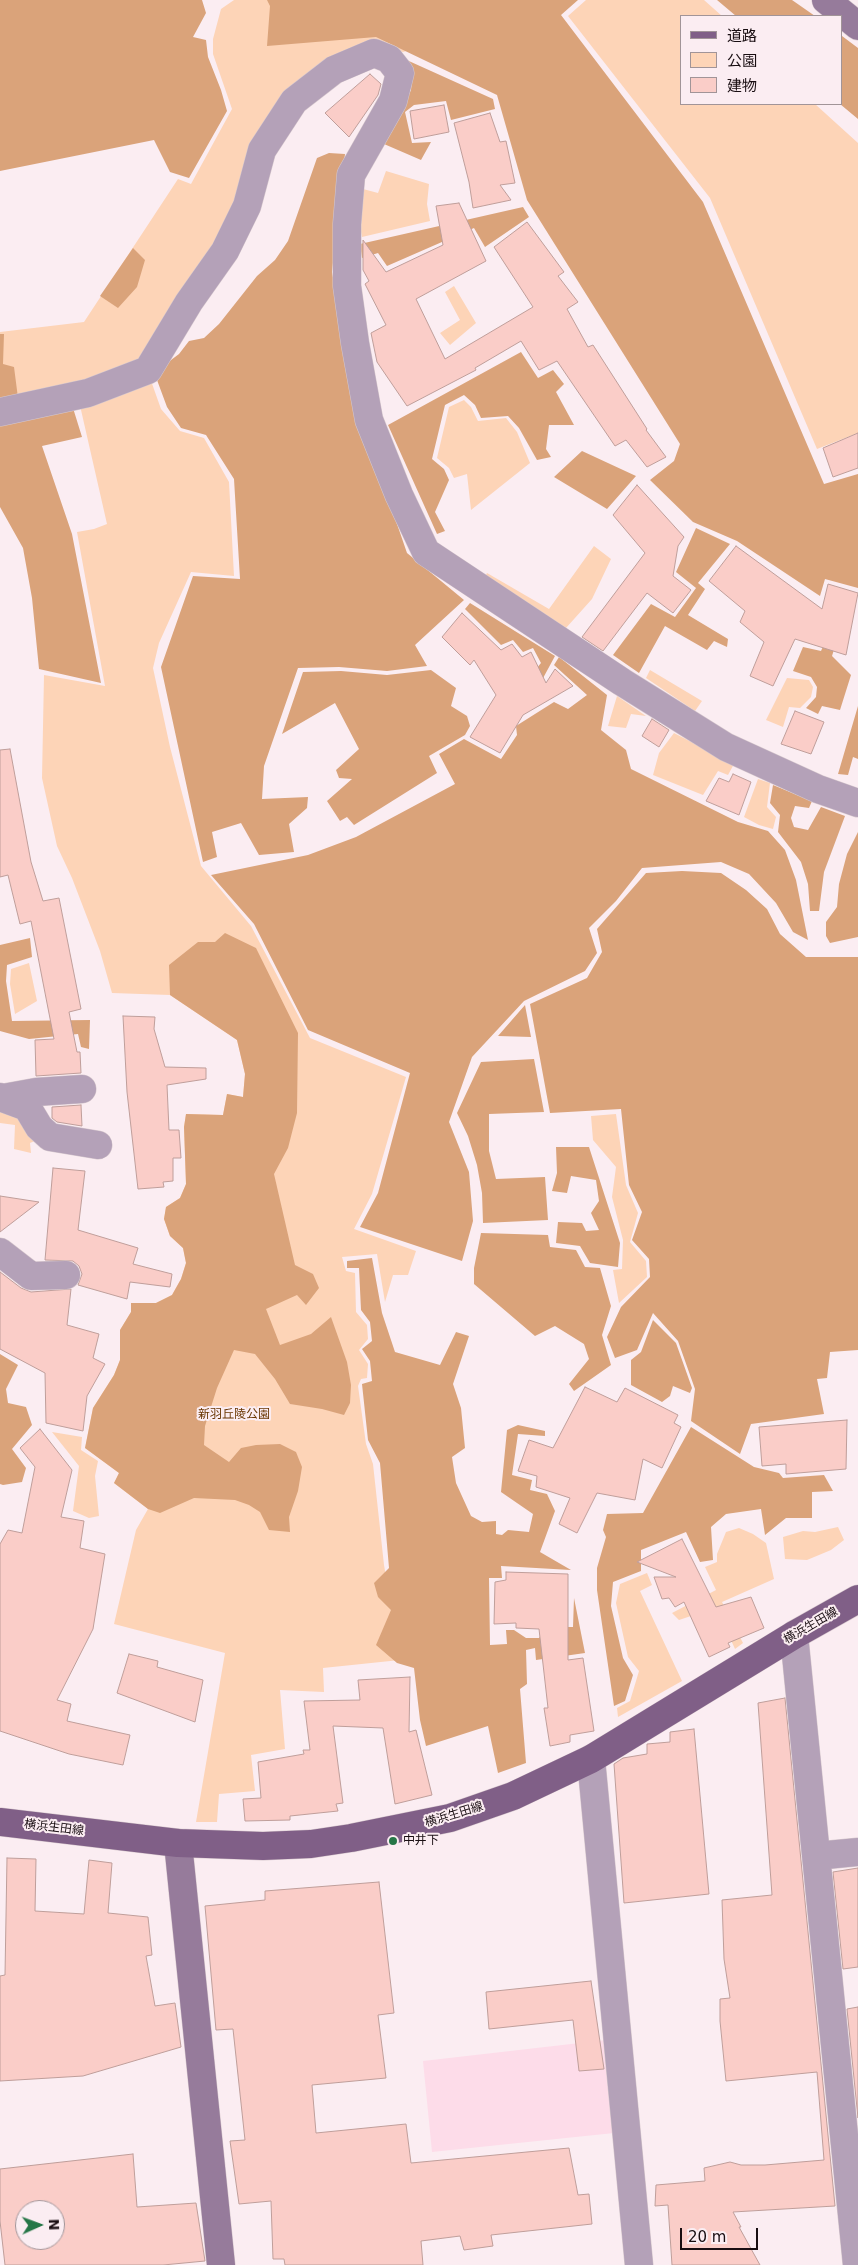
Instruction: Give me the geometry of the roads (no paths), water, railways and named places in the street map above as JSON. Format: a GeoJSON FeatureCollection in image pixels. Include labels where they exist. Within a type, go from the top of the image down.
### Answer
{"type":"FeatureCollection","features":[{"type":"Feature","properties":{"kind":"main road","name":"横浜生田線"},"geometry":{"type":"LineString","coordinates":[[0,1822],[178,1843],[264,1846],[310,1844],[394,1831],[450,1818],[513,1796],[591,1759],[794,1635],[858,1599]]}},
{"type":"Feature","properties":{"kind":"street"},"geometry":{"type":"LineString","coordinates":[[826,0],[858,26]]}},
{"type":"Feature","properties":{"kind":"street"},"geometry":{"type":"LineString","coordinates":[[0,412],[88,393],[148,370],[188,302],[225,251],[247,206],[262,150],[294,101],[334,70],[374,53],[389,59],[400,73],[393,101],[351,175],[347,224],[348,286],[355,343],[369,420],[399,495],[426,552],[622,682],[726,747],[818,789],[858,802]]}},
{"type":"Feature","properties":{"kind":"street"},"geometry":{"type":"LineString","coordinates":[[1,1097],[36,1092],[82,1089]]}},
{"type":"Feature","properties":{"kind":"street"},"geometry":{"type":"LineString","coordinates":[[1,1097],[27,1107],[39,1127],[50,1137],[98,1145]]}},
{"type":"Feature","properties":{"kind":"street"},"geometry":{"type":"LineString","coordinates":[[0,1252],[31,1276],[66,1275]]}},
{"type":"Feature","properties":{"kind":"street"},"geometry":{"type":"LineString","coordinates":[[794,1635],[857,2265]]}},
{"type":"Feature","properties":{"kind":"street"},"geometry":{"type":"LineString","coordinates":[[591,1759],[639,2265]]}},
{"type":"Feature","properties":{"kind":"street"},"geometry":{"type":"LineString","coordinates":[[178,1843],[221,2265]]}},
{"type":"Feature","properties":{"kind":"street"},"geometry":{"type":"LineString","coordinates":[[816,1856],[858,1852]]}},
{"type":"Feature","properties":{"kind":"place","name":"中井下"},"geometry":{"type":"Point","coordinates":[393,1841]}},
{"type":"Feature","properties":{"kind":"park label","name":"新羽丘陵公園"},"geometry":{"type":"Point","coordinates":[234,1415]}}]}
